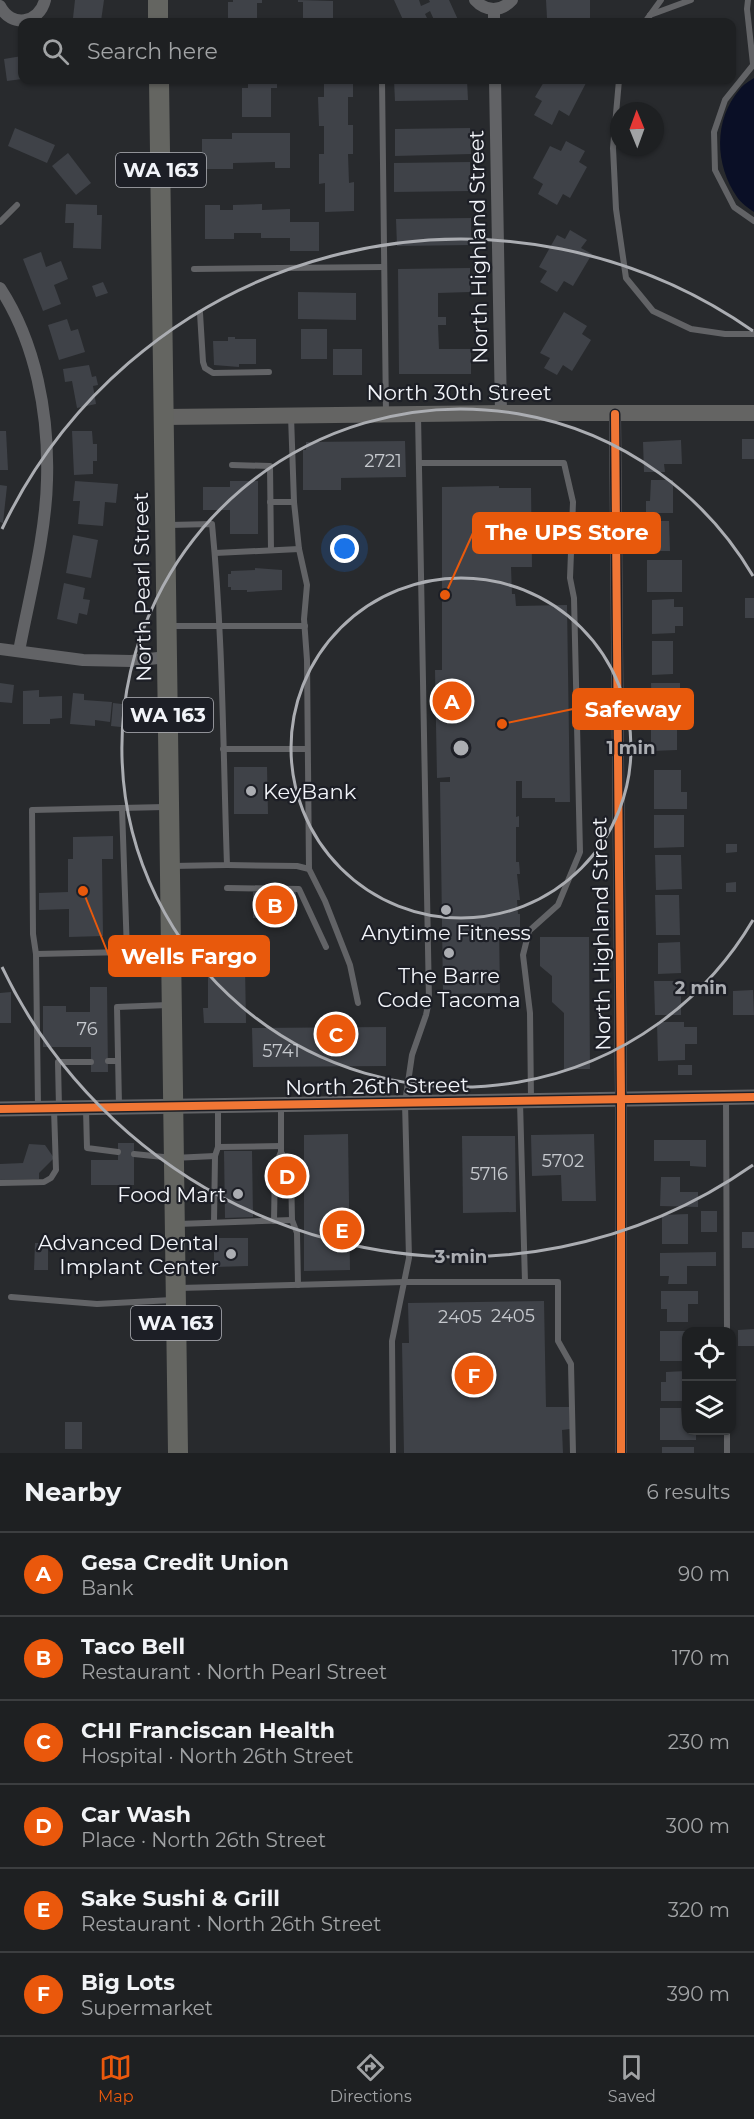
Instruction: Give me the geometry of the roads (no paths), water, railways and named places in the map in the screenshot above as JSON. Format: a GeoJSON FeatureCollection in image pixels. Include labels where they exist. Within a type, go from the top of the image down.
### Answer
{"type":"FeatureCollection","features":[{"type":"Feature","properties":{"kind":"main road"},"geometry":{"type":"LineString","coordinates":[[158,0],[158,18]]}},
{"type":"Feature","properties":{"kind":"main road","name":"North Pearl Street"},"geometry":{"type":"LineString","coordinates":[[159,84],[178,1453]]}},
{"type":"Feature","properties":{"kind":"main road","name":"North 30th Street"},"geometry":{"type":"LineString","coordinates":[[164,417],[754,413]]}},
{"type":"Feature","properties":{"kind":"street"},"geometry":{"type":"LineString","coordinates":[[31,18],[43,9],[45,0]]}},
{"type":"Feature","properties":{"kind":"street"},"geometry":{"type":"LineString","coordinates":[[475,0],[494,16],[512,0]]}},
{"type":"Feature","properties":{"kind":"street"},"geometry":{"type":"LineString","coordinates":[[0,6],[5,14],[18,20]]}},
{"type":"Feature","properties":{"kind":"street","name":"North Highland Street"},"geometry":{"type":"LineString","coordinates":[[495,84],[501,413]]}},
{"type":"Feature","properties":{"kind":"street"},"geometry":{"type":"LineString","coordinates":[[0,288],[9,302],[28,346],[41,400],[47,442],[47,482],[42,528],[19,651]]}},
{"type":"Feature","properties":{"kind":"street","name":"North Highland Street"},"geometry":{"type":"LineString","coordinates":[[615,414],[621,1100],[621,1453]]}},
{"type":"Feature","properties":{"kind":"street"},"geometry":{"type":"LineString","coordinates":[[0,650],[82,660],[131,661],[167,657]]}},
{"type":"Feature","properties":{"kind":"street","name":"North 26th Street"},"geometry":{"type":"LineString","coordinates":[[0,1109],[754,1097]]}},
{"type":"Feature","properties":{"kind":"lane"},"geometry":{"type":"LineString","coordinates":[[648,18],[661,0]]}},
{"type":"Feature","properties":{"kind":"lane"},"geometry":{"type":"LineString","coordinates":[[650,15],[691,0]]}},
{"type":"Feature","properties":{"kind":"lane"},"geometry":{"type":"LineString","coordinates":[[748,0],[753,64],[725,100],[714,132],[715,170],[734,207],[754,221]]}},
{"type":"Feature","properties":{"kind":"lane"},"geometry":{"type":"LineString","coordinates":[[381,84],[386,414]]}},
{"type":"Feature","properties":{"kind":"lane"},"geometry":{"type":"LineString","coordinates":[[619,84],[613,148],[616,209],[626,278],[653,311],[691,329],[725,334],[754,334]]}},
{"type":"Feature","properties":{"kind":"lane"},"geometry":{"type":"LineString","coordinates":[[0,222],[17,205]]}},
{"type":"Feature","properties":{"kind":"lane"},"geometry":{"type":"LineString","coordinates":[[194,269],[384,267]]}},
{"type":"Feature","properties":{"kind":"lane"},"geometry":{"type":"LineString","coordinates":[[200,313],[203,362],[206,368],[213,372],[269,372]]}},
{"type":"Feature","properties":{"kind":"lane"},"geometry":{"type":"LineString","coordinates":[[393,1453],[392,1341],[409,1258],[405,1102],[412,1054],[429,1001],[418,414]]}},
{"type":"Feature","properties":{"kind":"lane"},"geometry":{"type":"LineString","coordinates":[[291,415],[294,502],[299,549],[307,585],[305,626],[309,869],[325,901],[350,965],[358,1003]]}},
{"type":"Feature","properties":{"kind":"lane"},"geometry":{"type":"LineString","coordinates":[[419,463],[564,463],[573,502],[570,578],[574,598],[580,852],[558,905],[529,931],[523,956],[530,1013],[526,1102],[525,1282]]}},
{"type":"Feature","properties":{"kind":"lane"},"geometry":{"type":"LineString","coordinates":[[232,465],[270,466],[271,550]]}},
{"type":"Feature","properties":{"kind":"lane"},"geometry":{"type":"LineString","coordinates":[[270,502],[294,502]]}},
{"type":"Feature","properties":{"kind":"lane"},"geometry":{"type":"LineString","coordinates":[[166,526],[213,524],[223,698],[227,865]]}},
{"type":"Feature","properties":{"kind":"lane"},"geometry":{"type":"LineString","coordinates":[[215,553],[299,549]]}},
{"type":"Feature","properties":{"kind":"lane"},"geometry":{"type":"LineString","coordinates":[[167,627],[305,626]]}},
{"type":"Feature","properties":{"kind":"lane"},"geometry":{"type":"LineString","coordinates":[[223,749],[307,749]]}},
{"type":"Feature","properties":{"kind":"lane"},"geometry":{"type":"LineString","coordinates":[[38,1109],[32,810],[169,807]]}},
{"type":"Feature","properties":{"kind":"lane"},"geometry":{"type":"LineString","coordinates":[[122,808],[127,952]]}},
{"type":"Feature","properties":{"kind":"lane"},"geometry":{"type":"LineString","coordinates":[[170,866],[297,866],[309,869]]}},
{"type":"Feature","properties":{"kind":"lane"},"geometry":{"type":"LineString","coordinates":[[228,888],[299,889],[326,947]]}},
{"type":"Feature","properties":{"kind":"lane"},"geometry":{"type":"LineString","coordinates":[[36,954],[127,952],[136,959],[171,959]]}},
{"type":"Feature","properties":{"kind":"lane"},"geometry":{"type":"LineString","coordinates":[[119,1108],[117,1007],[171,1005]]}},
{"type":"Feature","properties":{"kind":"lane"},"geometry":{"type":"LineString","coordinates":[[108,1062],[118,1061]]}},
{"type":"Feature","properties":{"kind":"lane"},"geometry":{"type":"LineString","coordinates":[[0,1183],[44,1182],[51,1178],[56,1170],[58,1062],[91,1062]]}},
{"type":"Feature","properties":{"kind":"lane"},"geometry":{"type":"LineString","coordinates":[[726,1098],[727,1327]]}},
{"type":"Feature","properties":{"kind":"lane"},"geometry":{"type":"LineString","coordinates":[[274,1221],[275,1166],[281,1149],[281,1106]]}},
{"type":"Feature","properties":{"kind":"lane"},"geometry":{"type":"LineString","coordinates":[[214,1222],[218,1107]]}},
{"type":"Feature","properties":{"kind":"lane"},"geometry":{"type":"LineString","coordinates":[[86,1108],[87,1148],[118,1152]]}},
{"type":"Feature","properties":{"kind":"lane"},"geometry":{"type":"LineString","coordinates":[[218,1147],[281,1149]]}},
{"type":"Feature","properties":{"kind":"lane"},"geometry":{"type":"LineString","coordinates":[[281,1149],[291,1169],[292,1220],[297,1233],[298,1285]]}},
{"type":"Feature","properties":{"kind":"lane"},"geometry":{"type":"LineString","coordinates":[[134,1154],[173,1158],[215,1156]]}},
{"type":"Feature","properties":{"kind":"lane"},"geometry":{"type":"LineString","coordinates":[[174,1224],[292,1220]]}},
{"type":"Feature","properties":{"kind":"lane"},"geometry":{"type":"LineString","coordinates":[[11,1297],[97,1304],[176,1294],[298,1285],[558,1282],[558,1341],[571,1364],[573,1453]]}},
{"type":"Feature","properties":{"kind":"lane"},"geometry":{"type":"LineString","coordinates":[[727,1435],[727,1453]]}},
{"type":"Feature","properties":{"kind":"water"},"geometry":{"type":"Polygon","coordinates":[[[754,78],[754,212],[739,199],[730,184],[724,171],[720,143],[721,128],[731,101],[746,83],[754,78]]]}},
{"type":"Feature","properties":{"kind":"place","name":"The UPS Store"},"geometry":{"type":"Point","coordinates":[445,595]}},
{"type":"Feature","properties":{"kind":"place","name":"Gesa Credit Union"},"geometry":{"type":"Point","coordinates":[452,701]}},
{"type":"Feature","properties":{"kind":"place","name":"Safeway"},"geometry":{"type":"Point","coordinates":[502,724]}},
{"type":"Feature","properties":{"kind":"place","name":"KeyBank"},"geometry":{"type":"Point","coordinates":[251,791]}},
{"type":"Feature","properties":{"kind":"place","name":"Wells Fargo"},"geometry":{"type":"Point","coordinates":[83,891]}},
{"type":"Feature","properties":{"kind":"place","name":"Taco Bell"},"geometry":{"type":"Point","coordinates":[275,905]}},
{"type":"Feature","properties":{"kind":"place","name":"Anytime Fitness"},"geometry":{"type":"Point","coordinates":[446,910]}},
{"type":"Feature","properties":{"kind":"place","name":"The Barre Code Tacoma"},"geometry":{"type":"Point","coordinates":[449,953]}},
{"type":"Feature","properties":{"kind":"place","name":"CHI Franciscan Health"},"geometry":{"type":"Point","coordinates":[336,1034]}},
{"type":"Feature","properties":{"kind":"place","name":"Car Wash"},"geometry":{"type":"Point","coordinates":[287,1176]}},
{"type":"Feature","properties":{"kind":"place","name":"Food Mart"},"geometry":{"type":"Point","coordinates":[238,1194]}},
{"type":"Feature","properties":{"kind":"place","name":"Sake Sushi & Grill"},"geometry":{"type":"Point","coordinates":[342,1230]}},
{"type":"Feature","properties":{"kind":"place","name":"Advanced Dental Implant Center"},"geometry":{"type":"Point","coordinates":[231,1254]}},
{"type":"Feature","properties":{"kind":"place","name":"Big Lots"},"geometry":{"type":"Point","coordinates":[474,1375]}}]}
